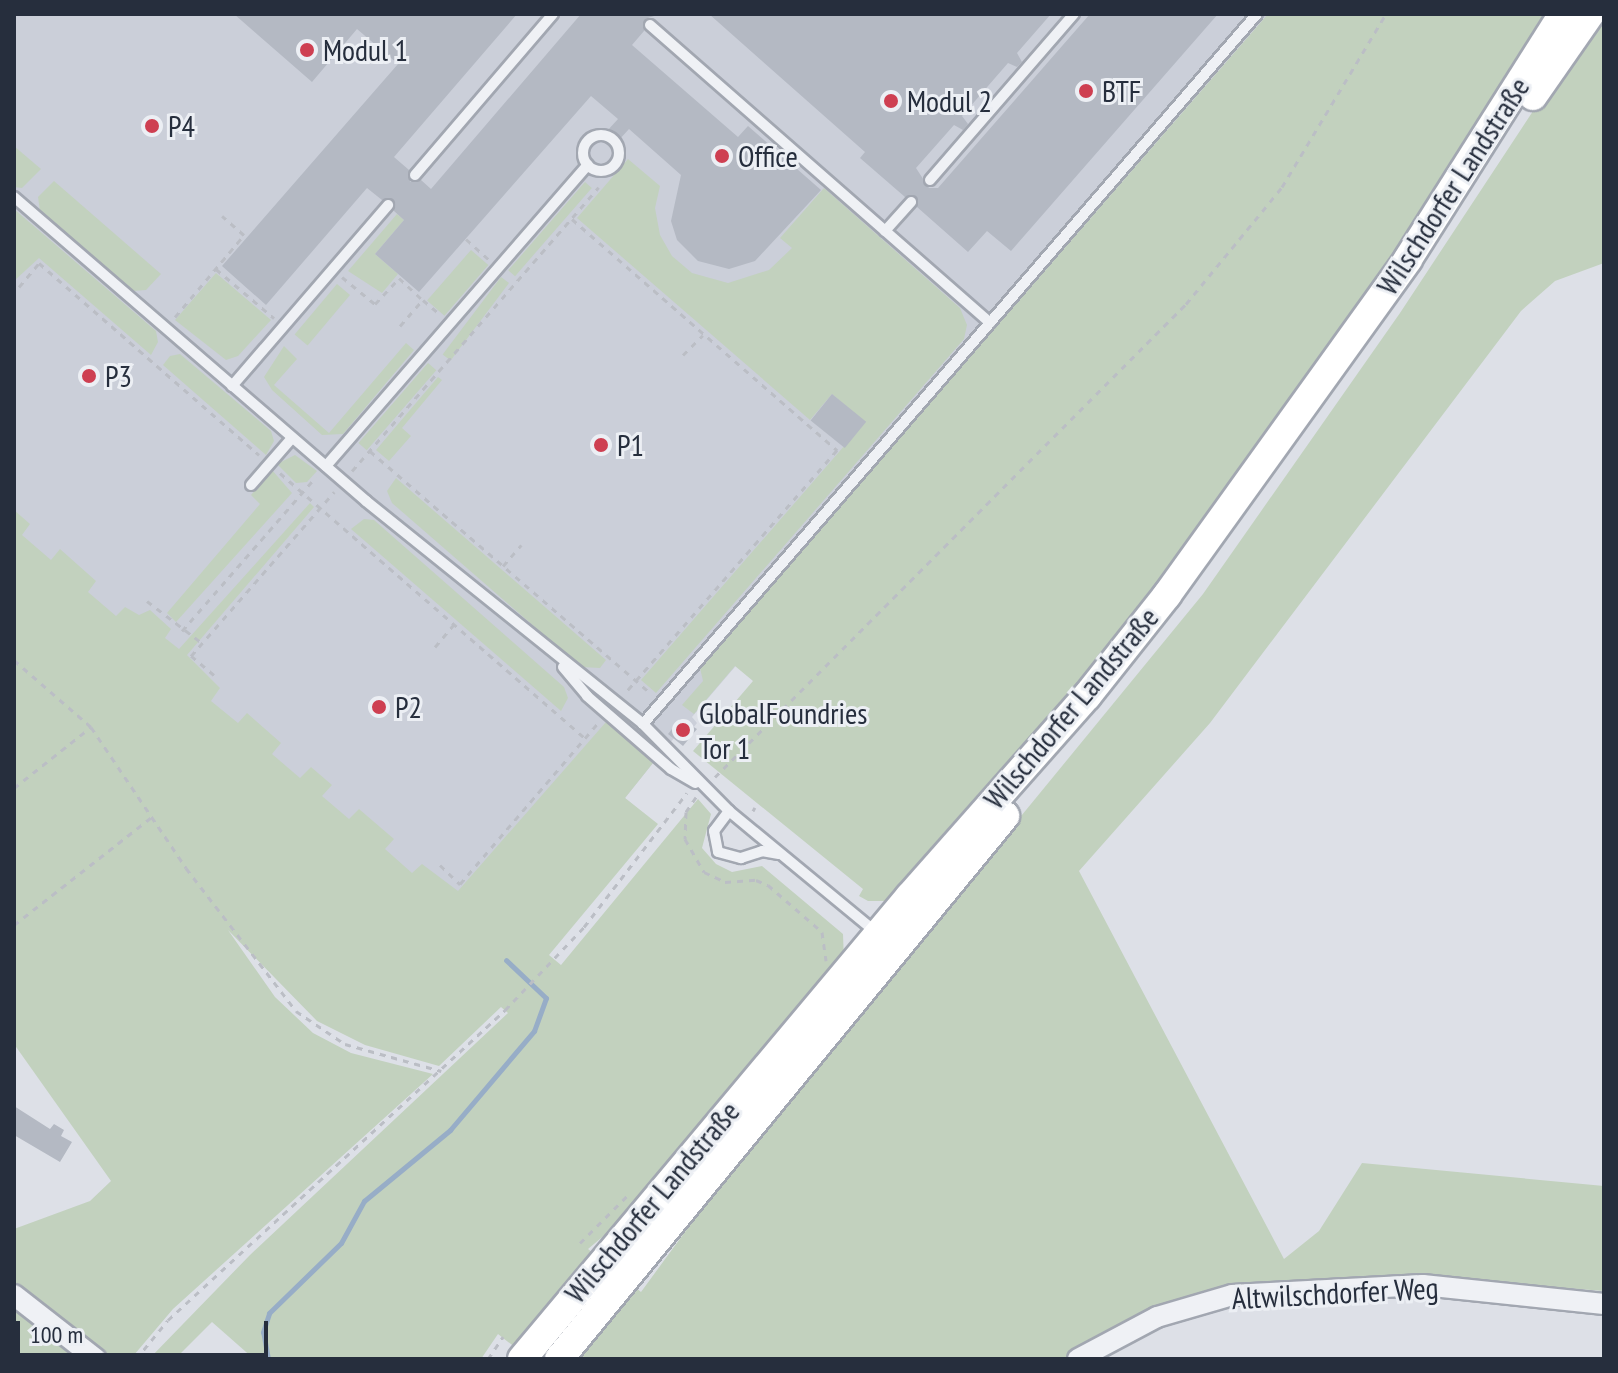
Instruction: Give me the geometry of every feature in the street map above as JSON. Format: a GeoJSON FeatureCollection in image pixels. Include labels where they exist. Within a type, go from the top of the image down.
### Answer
{"type":"FeatureCollection","features":[{"type":"Feature","properties":{"kind":"main road","name":"Wilschdorfer Landstraße"},"geometry":{"type":"LineString","coordinates":[[559,1359],[887,942],[1087,696],[1246,489],[1408,259],[1563,14]]}},
{"type":"Feature","properties":{"kind":"main road","name":"Wilschdorfer Landstraße"},"geometry":{"type":"LineString","coordinates":[[522,1359],[1115,684],[1296,446],[1590,14]]}},
{"type":"Feature","properties":{"kind":"street","name":"Altwilschdorfer Weg"},"geometry":{"type":"LineString","coordinates":[[1078,1359],[1157,1317],[1232,1295],[1423,1285],[1604,1304]]}},
{"type":"Feature","properties":{"kind":"street"},"geometry":{"type":"LineString","coordinates":[[14,1295],[96,1359]]}},
{"type":"Feature","properties":{"kind":"lane"},"geometry":{"type":"LineString","coordinates":[[415,175],[553,14]]}},
{"type":"Feature","properties":{"kind":"lane"},"geometry":{"type":"LineString","coordinates":[[930,180],[1074,14]]}},
{"type":"Feature","properties":{"kind":"lane"},"geometry":{"type":"LineString","coordinates":[[643,724],[1257,14]]}},
{"type":"Feature","properties":{"kind":"lane"},"geometry":{"type":"LineString","coordinates":[[650,25],[990,323]]}},
{"type":"Feature","properties":{"kind":"lane"},"geometry":{"type":"LineString","coordinates":[[326,466],[588,165]]}},
{"type":"Feature","properties":{"kind":"lane"},"geometry":{"type":"LineString","coordinates":[[14,197],[343,482],[557,659],[643,724],[729,811],[887,942]]}},
{"type":"Feature","properties":{"kind":"lane"},"geometry":{"type":"LineString","coordinates":[[885,231],[911,202]]}},
{"type":"Feature","properties":{"kind":"lane"},"geometry":{"type":"LineString","coordinates":[[232,386],[388,205]]}},
{"type":"Feature","properties":{"kind":"lane"},"geometry":{"type":"LineString","coordinates":[[251,485],[292,438]]}},
{"type":"Feature","properties":{"kind":"lane"},"geometry":{"type":"LineString","coordinates":[[557,659],[607,713],[671,769],[704,788]]}},
{"type":"Feature","properties":{"kind":"lane"},"geometry":{"type":"LineString","coordinates":[[729,811],[714,831],[718,852],[731,857],[780,854]]}},
{"type":"Feature","properties":{"kind":"path"},"geometry":{"type":"LineString","coordinates":[[821,973],[828,955],[822,932],[768,885],[756,880],[715,879],[693,856],[684,823],[704,788],[1186,304],[1289,177],[1386,14]]}},
{"type":"Feature","properties":{"kind":"path"},"geometry":{"type":"LineString","coordinates":[[214,675],[191,656],[599,187]]}},
{"type":"Feature","properties":{"kind":"path"},"geometry":{"type":"LineString","coordinates":[[165,329],[244,235],[222,216]]}},
{"type":"Feature","properties":{"kind":"path"},"geometry":{"type":"LineString","coordinates":[[572,219],[837,450],[616,702]]}},
{"type":"Feature","properties":{"kind":"path"},"geometry":{"type":"LineString","coordinates":[[19,287],[39,263],[585,738]]}},
{"type":"Feature","properties":{"kind":"path"},"geometry":{"type":"LineString","coordinates":[[216,269],[284,326]]}},
{"type":"Feature","properties":{"kind":"path"},"geometry":{"type":"LineString","coordinates":[[352,286],[375,304],[399,278],[450,323]]}},
{"type":"Feature","properties":{"kind":"path"},"geometry":{"type":"LineString","coordinates":[[400,326],[423,300]]}},
{"type":"Feature","properties":{"kind":"path"},"geometry":{"type":"LineString","coordinates":[[683,355],[704,334]]}},
{"type":"Feature","properties":{"kind":"path"},"geometry":{"type":"LineString","coordinates":[[370,451],[661,702]]}},
{"type":"Feature","properties":{"kind":"path"},"geometry":{"type":"LineString","coordinates":[[182,631],[326,466]]}},
{"type":"Feature","properties":{"kind":"path"},"geometry":{"type":"LineString","coordinates":[[503,566],[521,545]]}},
{"type":"Feature","properties":{"kind":"path"},"geometry":{"type":"LineString","coordinates":[[147,601],[182,631],[202,643]]}},
{"type":"Feature","properties":{"kind":"path"},"geometry":{"type":"LineString","coordinates":[[435,647],[454,624]]}},
{"type":"Feature","properties":{"kind":"path"},"geometry":{"type":"LineString","coordinates":[[14,660],[91,727],[195,881],[296,1011],[345,1044],[442,1071]]}},
{"type":"Feature","properties":{"kind":"path"},"geometry":{"type":"LineString","coordinates":[[440,865],[460,884],[607,713]]}},
{"type":"Feature","properties":{"kind":"path"},"geometry":{"type":"LineString","coordinates":[[14,788],[91,727]]}},
{"type":"Feature","properties":{"kind":"path"},"geometry":{"type":"LineString","coordinates":[[136,1359],[168,1320],[442,1071],[537,977],[584,927],[687,792],[704,788]]}},
{"type":"Feature","properties":{"kind":"path"},"geometry":{"type":"LineString","coordinates":[[14,925],[153,816]]}},
{"type":"Feature","properties":{"kind":"path"},"geometry":{"type":"LineString","coordinates":[[580,1243],[630,1194]]}},
{"type":"Feature","properties":{"kind":"path"},"geometry":{"type":"LineString","coordinates":[[488,1359],[503,1337]]}},
{"type":"Feature","properties":{"kind":"shaded area"},"geometry":{"type":"Polygon","coordinates":[[[14,14],[1299,14],[692,717],[697,723],[682,742],[675,737],[653,763],[625,798],[647,816],[472,978],[14,574],[14,14]]]}},
{"type":"Feature","properties":{"kind":"green space"},"geometry":{"type":"Polygon","coordinates":[[[1268,14],[1557,14],[1475,147],[1096,671],[891,901],[868,901],[859,896],[863,889],[693,751],[753,681],[735,666],[694,714],[682,705],[703,681],[700,668],[1268,14]]]}},
{"type":"Feature","properties":{"kind":"green space"},"geometry":{"type":"Polygon","coordinates":[[[1597,14],[1604,14],[1604,263],[1555,281],[1521,311],[1210,723],[1079,871],[1284,1259],[1319,1231],[1362,1163],[1604,1186],[1604,1291],[1426,1277],[1261,1283],[1221,1291],[1117,1329],[1065,1359],[530,1359],[498,1334],[481,1359],[254,1359],[212,1322],[175,1359],[149,1359],[250,1255],[508,1013],[501,1007],[439,1066],[365,1045],[317,1021],[228,930],[275,997],[313,1033],[351,1053],[433,1074],[173,1309],[134,1355],[113,1359],[14,1285],[14,1229],[90,1201],[111,1181],[14,1044],[14,510],[30,524],[22,535],[51,560],[60,549],[96,581],[88,592],[116,616],[125,607],[139,615],[150,610],[171,629],[165,638],[179,649],[310,503],[314,507],[187,655],[220,688],[211,701],[238,723],[247,713],[281,743],[272,754],[300,778],[311,767],[332,785],[322,796],[349,819],[359,809],[394,839],[385,849],[412,873],[422,864],[458,891],[606,722],[653,763],[625,798],[658,824],[549,955],[561,965],[698,799],[711,814],[702,848],[716,864],[732,872],[762,866],[843,934],[844,962],[613,1228],[588,1249],[641,1292],[723,1180],[1203,594],[1400,313],[1597,14]]]}},
{"type":"Feature","properties":{"kind":"green space"},"geometry":{"type":"Polygon","coordinates":[[[14,146],[41,169],[22,188],[14,187],[14,146]]]}},
{"type":"Feature","properties":{"kind":"green space"},"geometry":{"type":"Polygon","coordinates":[[[628,159],[660,186],[655,208],[660,235],[672,256],[692,273],[728,283],[769,270],[792,248],[780,238],[824,188],[960,308],[967,325],[964,339],[656,693],[641,680],[865,422],[832,394],[810,420],[577,218],[628,159]]]}},
{"type":"Feature","properties":{"kind":"green space"},"geometry":{"type":"Polygon","coordinates":[[[54,181],[161,274],[146,290],[133,291],[40,211],[38,197],[54,181]]]}},
{"type":"Feature","properties":{"kind":"green space"},"geometry":{"type":"Polygon","coordinates":[[[585,182],[592,188],[515,276],[508,270],[585,182]]]}},
{"type":"Feature","properties":{"kind":"green space"},"geometry":{"type":"Polygon","coordinates":[[[14,209],[156,331],[158,342],[151,355],[39,258],[14,281],[14,209]]]}},
{"type":"Feature","properties":{"kind":"green space"},"geometry":{"type":"Polygon","coordinates":[[[397,214],[404,220],[375,254],[398,274],[382,293],[348,271],[397,214]]]}},
{"type":"Feature","properties":{"kind":"green space"},"geometry":{"type":"Polygon","coordinates":[[[471,250],[488,265],[444,316],[427,301],[471,250]]]}},
{"type":"Feature","properties":{"kind":"green space"},"geometry":{"type":"Polygon","coordinates":[[[216,273],[271,320],[238,356],[226,360],[175,320],[216,273]]]}},
{"type":"Feature","properties":{"kind":"green space"},"geometry":{"type":"Polygon","coordinates":[[[501,277],[509,283],[451,360],[443,354],[501,277]]]}},
{"type":"Feature","properties":{"kind":"green space"},"geometry":{"type":"Polygon","coordinates":[[[337,284],[350,295],[308,345],[295,335],[337,284]]]}},
{"type":"Feature","properties":{"kind":"green space"},"geometry":{"type":"Polygon","coordinates":[[[406,343],[414,350],[343,434],[322,435],[272,390],[264,377],[284,346],[297,359],[274,385],[329,433],[406,343]]]}},
{"type":"Feature","properties":{"kind":"green space"},"geometry":{"type":"Polygon","coordinates":[[[180,354],[271,431],[274,441],[266,455],[163,365],[170,356],[180,354]]]}},
{"type":"Feature","properties":{"kind":"green space"},"geometry":{"type":"Polygon","coordinates":[[[428,363],[436,370],[367,450],[358,443],[428,363]]]}},
{"type":"Feature","properties":{"kind":"green space"},"geometry":{"type":"Polygon","coordinates":[[[438,377],[442,380],[402,428],[411,436],[389,461],[376,450],[438,377]]]}},
{"type":"Feature","properties":{"kind":"green space"},"geometry":{"type":"Polygon","coordinates":[[[295,455],[317,471],[307,482],[296,483],[277,464],[295,455]]]}},
{"type":"Feature","properties":{"kind":"green space"},"geometry":{"type":"Polygon","coordinates":[[[272,470],[292,493],[176,622],[167,613],[260,504],[251,495],[272,470]]]}},
{"type":"Feature","properties":{"kind":"green space"},"geometry":{"type":"Polygon","coordinates":[[[396,478],[606,660],[600,668],[581,667],[392,503],[387,491],[396,478]]]}},
{"type":"Feature","properties":{"kind":"green space"},"geometry":{"type":"Polygon","coordinates":[[[364,519],[374,520],[564,687],[568,698],[561,711],[351,529],[364,519]]]}},
{"type":"Feature","properties":{"kind":"green space"},"geometry":{"type":"Polygon","coordinates":[[[14,1303],[83,1359],[14,1359],[14,1303]]]}},
{"type":"Feature","properties":{"kind":"building"},"geometry":{"type":"Polygon","coordinates":[[[234,14],[517,14],[394,157],[409,170],[410,182],[421,180],[431,189],[581,14],[660,14],[645,19],[644,31],[632,45],[738,137],[748,126],[821,190],[755,261],[729,269],[698,261],[677,240],[671,221],[681,175],[629,129],[618,141],[607,131],[618,119],[591,96],[419,292],[375,254],[404,220],[394,211],[394,200],[382,200],[367,188],[266,305],[222,266],[398,64],[357,29],[312,82],[234,14]]]}},
{"type":"Feature","properties":{"kind":"building"},"geometry":{"type":"Polygon","coordinates":[[[709,14],[1051,14],[1017,53],[1022,62],[1017,67],[1008,63],[962,116],[968,124],[963,130],[954,125],[916,168],[929,188],[938,188],[1090,14],[1218,14],[1011,251],[987,231],[968,252],[917,207],[917,197],[905,197],[860,158],[865,152],[709,14]]]}},
{"type":"Feature","properties":{"kind":"building"},"geometry":{"type":"Polygon","coordinates":[[[832,394],[866,422],[845,448],[811,420],[832,394]]]}},
{"type":"Feature","properties":{"kind":"building"},"geometry":{"type":"Polygon","coordinates":[[[680,719],[697,729],[683,746],[668,734],[680,719]]]}},
{"type":"Feature","properties":{"kind":"building"},"geometry":{"type":"Polygon","coordinates":[[[14,1106],[50,1129],[54,1124],[64,1130],[61,1136],[72,1142],[60,1162],[14,1135],[14,1106]]]}},
{"type":"Feature","properties":{"kind":"waterway"},"geometry":{"type":"LineString","coordinates":[[268,1359],[263,1332],[269,1313],[341,1243],[364,1201],[450,1130],[534,1031],[546,998],[506,960]]}},
{"type":"Feature","properties":{"kind":"place","name":"Modul 1"},"geometry":{"type":"Point","coordinates":[307,50]}},
{"type":"Feature","properties":{"kind":"place","name":"BTF"},"geometry":{"type":"Point","coordinates":[1086,91]}},
{"type":"Feature","properties":{"kind":"place","name":"Modul 2"},"geometry":{"type":"Point","coordinates":[891,101]}},
{"type":"Feature","properties":{"kind":"place","name":"P4"},"geometry":{"type":"Point","coordinates":[152,126]}},
{"type":"Feature","properties":{"kind":"place","name":"Office"},"geometry":{"type":"Point","coordinates":[722,156]}},
{"type":"Feature","properties":{"kind":"place","name":"P3"},"geometry":{"type":"Point","coordinates":[89,376]}},
{"type":"Feature","properties":{"kind":"place","name":"P1"},"geometry":{"type":"Point","coordinates":[601,445]}},
{"type":"Feature","properties":{"kind":"place","name":"P2"},"geometry":{"type":"Point","coordinates":[379,707]}},
{"type":"Feature","properties":{"kind":"place","name":"GlobalFoundries Tor 1"},"geometry":{"type":"Point","coordinates":[683,730]}}]}
